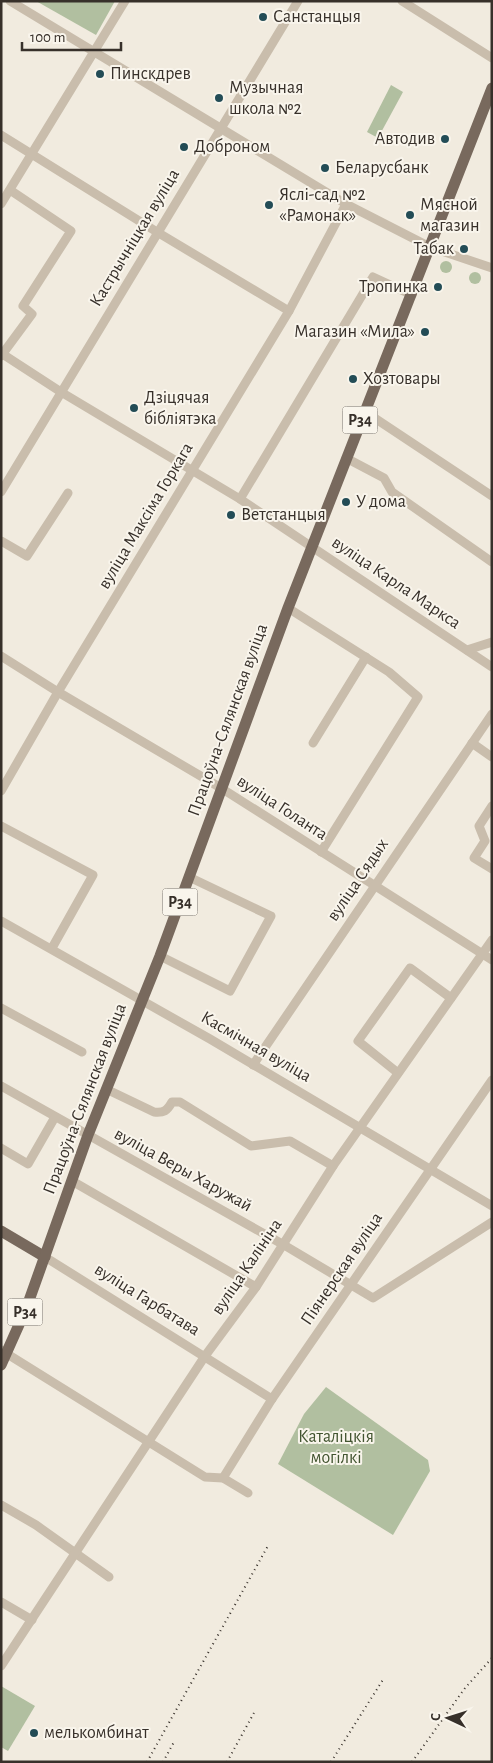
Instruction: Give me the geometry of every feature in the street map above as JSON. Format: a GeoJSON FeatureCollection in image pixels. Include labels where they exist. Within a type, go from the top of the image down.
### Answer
{"type":"FeatureCollection","features":[{"type":"Feature","properties":{"kind":"main road","name":"Працоўна-Сялянская вуліца"},"geometry":{"type":"LineString","coordinates":[[1,1365],[45,1257],[106,1089],[160,956],[288,608],[492,88]]}},
{"type":"Feature","properties":{"kind":"main road","name":"вуліца Гарбатава"},"geometry":{"type":"LineString","coordinates":[[1,1231],[45,1257]]}},
{"type":"Feature","properties":{"kind":"street"},"geometry":{"type":"LineString","coordinates":[[10,1],[92,53],[346,204],[430,248],[492,268]]}},
{"type":"Feature","properties":{"kind":"street"},"geometry":{"type":"LineString","coordinates":[[1,204],[124,1]]}},
{"type":"Feature","properties":{"kind":"street","name":"Кастрычніцкая вуліца"},"geometry":{"type":"LineString","coordinates":[[1,492],[298,1]]}},
{"type":"Feature","properties":{"kind":"street"},"geometry":{"type":"LineString","coordinates":[[402,1],[492,58]]}},
{"type":"Feature","properties":{"kind":"street"},"geometry":{"type":"LineString","coordinates":[[1,135],[289,311]]}},
{"type":"Feature","properties":{"kind":"street"},"geometry":{"type":"LineString","coordinates":[[2,355],[32,314],[23,306],[71,231],[10,190]]}},
{"type":"Feature","properties":{"kind":"street","name":"вуліца Максіма Горкага"},"geometry":{"type":"LineString","coordinates":[[1,792],[58,692],[289,311],[346,204]]}},
{"type":"Feature","properties":{"kind":"street"},"geometry":{"type":"LineString","coordinates":[[240,499],[373,276],[412,295]]}},
{"type":"Feature","properties":{"kind":"street","name":"вуліца Карла Маркса"},"geometry":{"type":"LineString","coordinates":[[2,355],[240,499],[492,667]]}},
{"type":"Feature","properties":{"kind":"street"},"geometry":{"type":"LineString","coordinates":[[364,411],[492,496]]}},
{"type":"Feature","properties":{"kind":"street"},"geometry":{"type":"LineString","coordinates":[[346,458],[384,478],[392,492],[492,562]]}},
{"type":"Feature","properties":{"kind":"street"},"geometry":{"type":"LineString","coordinates":[[1,541],[24,560],[68,493]]}},
{"type":"Feature","properties":{"kind":"street"},"geometry":{"type":"LineString","coordinates":[[288,608],[366,657],[418,697],[321,852]]}},
{"type":"Feature","properties":{"kind":"street"},"geometry":{"type":"LineString","coordinates":[[467,650],[492,642]]}},
{"type":"Feature","properties":{"kind":"street","name":"вуліца Голанта"},"geometry":{"type":"LineString","coordinates":[[1,656],[58,692],[221,788],[492,960]]}},
{"type":"Feature","properties":{"kind":"street"},"geometry":{"type":"LineString","coordinates":[[313,743],[366,657]]}},
{"type":"Feature","properties":{"kind":"street","name":"вуліца Сядых"},"geometry":{"type":"LineString","coordinates":[[253,1064],[492,714]]}},
{"type":"Feature","properties":{"kind":"street"},"geometry":{"type":"LineString","coordinates":[[472,743],[492,757]]}},
{"type":"Feature","properties":{"kind":"street"},"geometry":{"type":"LineString","coordinates":[[492,806],[479,826],[484,841],[474,858],[492,869]]}},
{"type":"Feature","properties":{"kind":"street"},"geometry":{"type":"LineString","coordinates":[[1,826],[92,875],[52,948]]}},
{"type":"Feature","properties":{"kind":"street"},"geometry":{"type":"LineString","coordinates":[[160,956],[230,991],[271,916],[189,877]]}},
{"type":"Feature","properties":{"kind":"street","name":"Касмічная вуліца"},"geometry":{"type":"LineString","coordinates":[[1,921],[52,948],[253,1064],[492,1206]]}},
{"type":"Feature","properties":{"kind":"street","name":"вуліца Калініна"},"geometry":{"type":"LineString","coordinates":[[1,1666],[205,1356],[256,1287],[333,1166],[492,940]]}},
{"type":"Feature","properties":{"kind":"street"},"geometry":{"type":"LineString","coordinates":[[398,1073],[358,1041],[392,992],[410,968],[451,998]]}},
{"type":"Feature","properties":{"kind":"street"},"geometry":{"type":"LineString","coordinates":[[1,1008],[82,1052]]}},
{"type":"Feature","properties":{"kind":"street","name":"Піянерская вуліца"},"geometry":{"type":"LineString","coordinates":[[222,1478],[272,1399],[492,1080]]}},
{"type":"Feature","properties":{"kind":"street","name":"вуліца Веры Харужай"},"geometry":{"type":"LineString","coordinates":[[1,1086],[284,1244],[373,1298],[492,1222]]}},
{"type":"Feature","properties":{"kind":"street"},"geometry":{"type":"LineString","coordinates":[[106,1089],[154,1112],[162,1113],[167,1110],[172,1102],[180,1102],[251,1146],[260,1147],[277,1141],[290,1141],[333,1166]]}},
{"type":"Feature","properties":{"kind":"street"},"geometry":{"type":"LineString","coordinates":[[1,1148],[28,1164],[55,1117]]}},
{"type":"Feature","properties":{"kind":"street"},"geometry":{"type":"LineString","coordinates":[[72,1181],[256,1287]]}},
{"type":"Feature","properties":{"kind":"street","name":"вуліца Гарбатава"},"geometry":{"type":"LineString","coordinates":[[45,1257],[272,1399]]}},
{"type":"Feature","properties":{"kind":"street"},"geometry":{"type":"LineString","coordinates":[[5,1352],[205,1477],[222,1478],[248,1493]]}},
{"type":"Feature","properties":{"kind":"street"},"geometry":{"type":"LineString","coordinates":[[1,1505],[36,1525],[109,1577]]}},
{"type":"Feature","properties":{"kind":"street"},"geometry":{"type":"LineString","coordinates":[[1,1602],[32,1620]]}},
{"type":"Feature","properties":{"kind":"green space"},"geometry":{"type":"Polygon","coordinates":[[[36,1],[115,1],[96,35],[36,1]]]}},
{"type":"Feature","properties":{"kind":"green space"},"geometry":{"type":"Polygon","coordinates":[[[391,85],[403,92],[378,138],[367,132],[391,85]]]}},
{"type":"Feature","properties":{"kind":"green space"},"geometry":{"type":"Polygon","coordinates":[[[448,261],[451,262],[451,272],[444,273],[441,272],[440,265],[441,262],[448,261]]]}},
{"type":"Feature","properties":{"kind":"green space"},"geometry":{"type":"Polygon","coordinates":[[[477,272],[480,273],[480,283],[473,284],[470,283],[469,276],[470,273],[477,272]]]}},
{"type":"Feature","properties":{"kind":"green space","name":"Каталіцкія могілкі"},"geometry":{"type":"Polygon","coordinates":[[[326,1387],[428,1460],[430,1471],[393,1535],[278,1464],[304,1414],[326,1387]]]}},
{"type":"Feature","properties":{"kind":"green space"},"geometry":{"type":"Polygon","coordinates":[[[1,1686],[35,1706],[8,1751],[1,1747],[1,1686]]]}},
{"type":"Feature","properties":{"kind":"railway"},"geometry":{"type":"LineString","coordinates":[[147,1762],[269,1544]]}},
{"type":"Feature","properties":{"kind":"railway"},"geometry":{"type":"LineString","coordinates":[[412,1762],[465,1688],[492,1658]]}},
{"type":"Feature","properties":{"kind":"railway"},"geometry":{"type":"LineString","coordinates":[[331,1762],[384,1678]]}},
{"type":"Feature","properties":{"kind":"railway"},"geometry":{"type":"LineString","coordinates":[[227,1762],[255,1711]]}},
{"type":"Feature","properties":{"kind":"railway"},"geometry":{"type":"LineString","coordinates":[[163,1762],[174,1742]]}},
{"type":"Feature","properties":{"kind":"place","name":"Санстанцыя"},"geometry":{"type":"Point","coordinates":[263,17]}},
{"type":"Feature","properties":{"kind":"place","name":"Пинскдрев"},"geometry":{"type":"Point","coordinates":[100,74]}},
{"type":"Feature","properties":{"kind":"place","name":"Музычная школа №2"},"geometry":{"type":"Point","coordinates":[219,98]}},
{"type":"Feature","properties":{"kind":"place","name":"Автодив"},"geometry":{"type":"Point","coordinates":[445,139]}},
{"type":"Feature","properties":{"kind":"place","name":"Доброном"},"geometry":{"type":"Point","coordinates":[184,147]}},
{"type":"Feature","properties":{"kind":"place","name":"Беларусбанк"},"geometry":{"type":"Point","coordinates":[325,168]}},
{"type":"Feature","properties":{"kind":"place","name":"Яслі-сад №2 «Рамонак»"},"geometry":{"type":"Point","coordinates":[269,205]}},
{"type":"Feature","properties":{"kind":"place","name":"Мясной магазин"},"geometry":{"type":"Point","coordinates":[410,215]}},
{"type":"Feature","properties":{"kind":"place","name":"Табак"},"geometry":{"type":"Point","coordinates":[464,249]}},
{"type":"Feature","properties":{"kind":"place","name":"Тропинка"},"geometry":{"type":"Point","coordinates":[438,287]}},
{"type":"Feature","properties":{"kind":"place","name":"Магазин «Мила»"},"geometry":{"type":"Point","coordinates":[425,332]}},
{"type":"Feature","properties":{"kind":"place","name":"Хозтовары"},"geometry":{"type":"Point","coordinates":[353,379]}},
{"type":"Feature","properties":{"kind":"place","name":"Дзіцячая бібліятэка"},"geometry":{"type":"Point","coordinates":[134,408]}},
{"type":"Feature","properties":{"kind":"place","name":"У дома"},"geometry":{"type":"Point","coordinates":[346,502]}},
{"type":"Feature","properties":{"kind":"place","name":"Ветстанцыя"},"geometry":{"type":"Point","coordinates":[231,515]}},
{"type":"Feature","properties":{"kind":"place","name":"мелькомбинат"},"geometry":{"type":"Point","coordinates":[34,1733]}}]}
